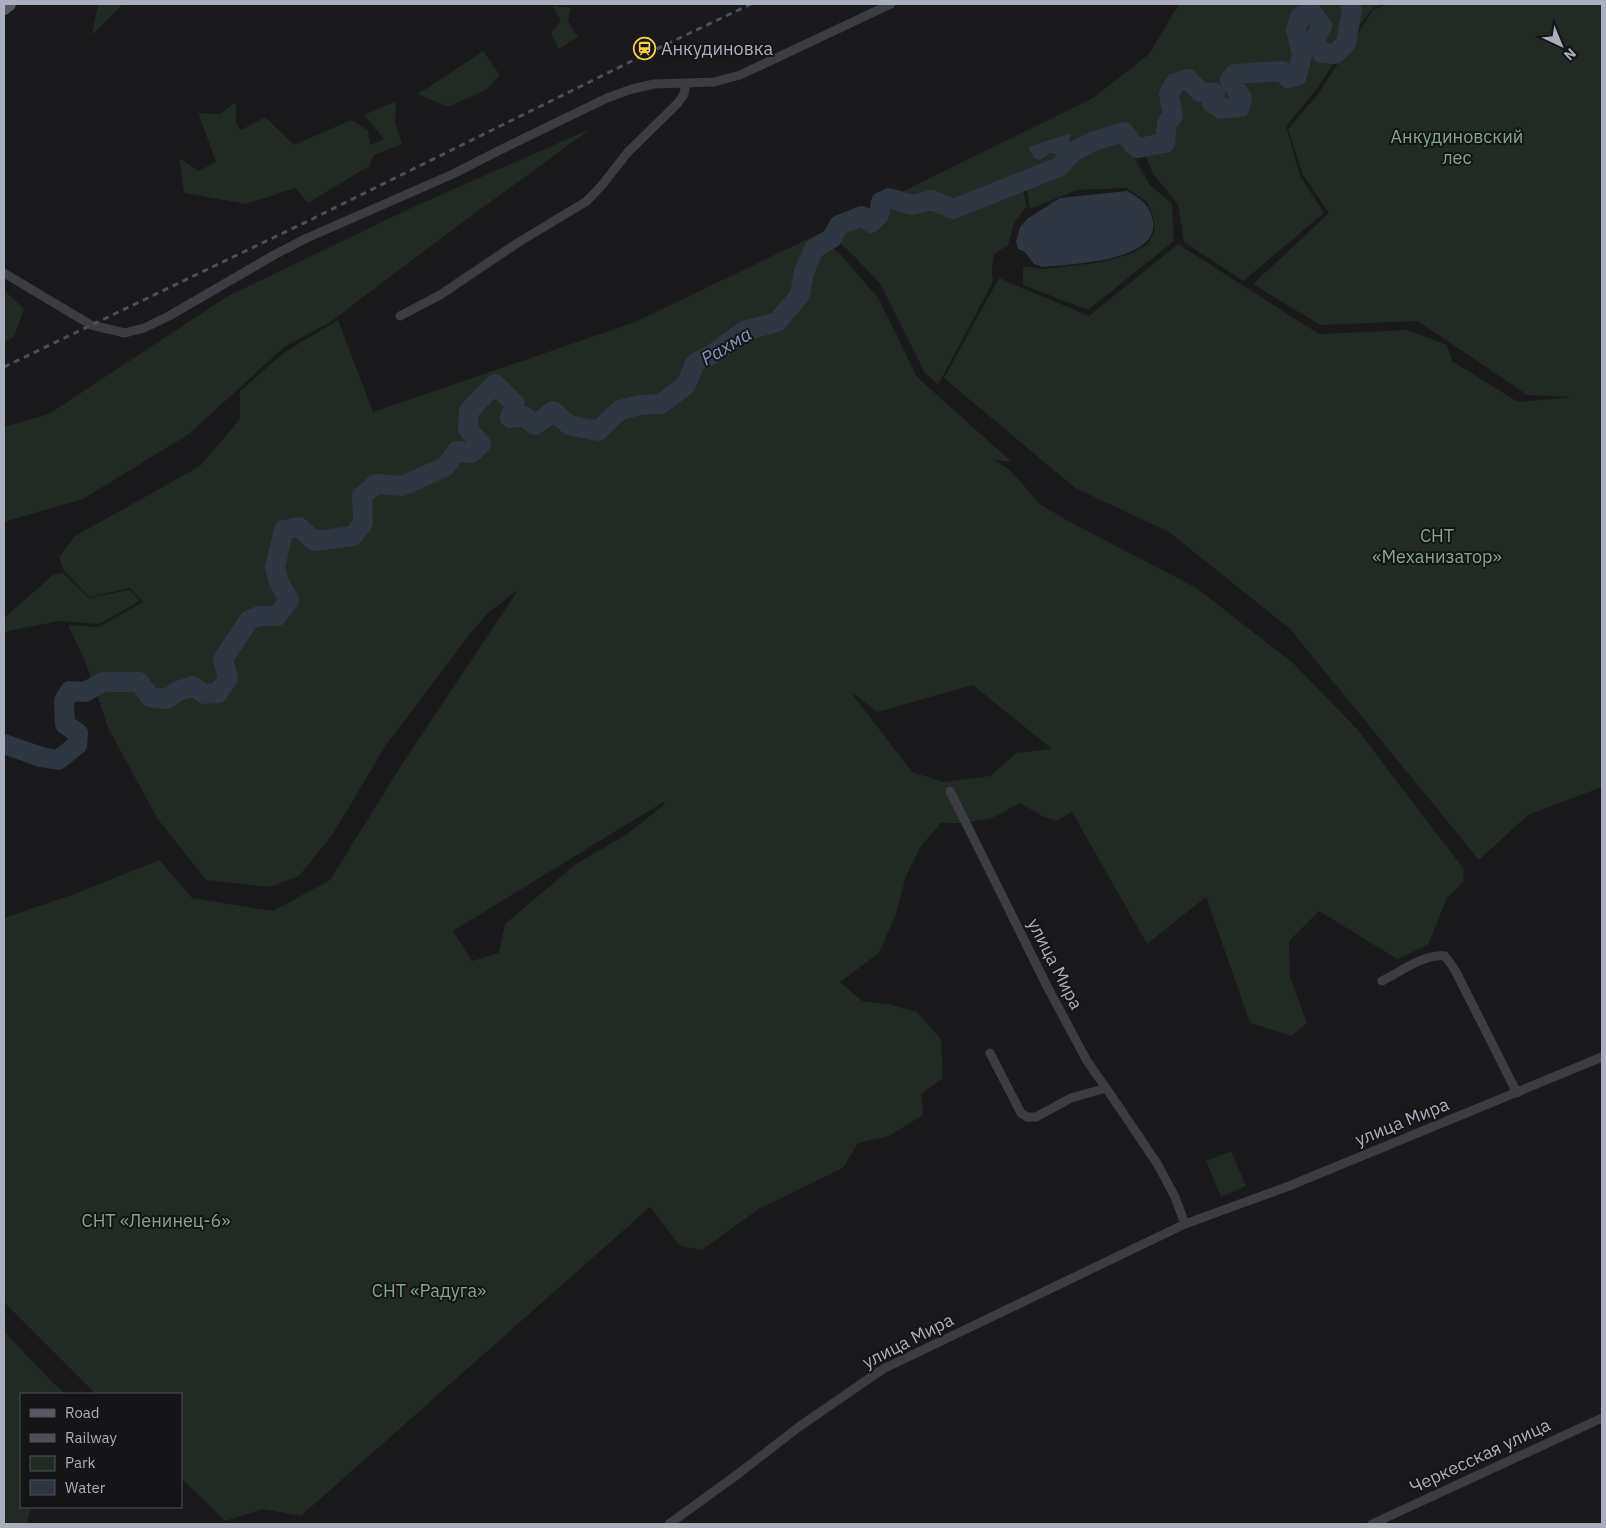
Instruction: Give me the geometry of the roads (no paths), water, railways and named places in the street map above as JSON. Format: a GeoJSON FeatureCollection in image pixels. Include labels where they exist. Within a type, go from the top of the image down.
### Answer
{"type":"FeatureCollection","features":[{"type":"Feature","properties":{"kind":"main road"},"geometry":{"type":"LineString","coordinates":[[4,8],[8,4]]}},
{"type":"Feature","properties":{"kind":"street"},"geometry":{"type":"LineString","coordinates":[[4,273],[91,325],[125,333],[144,328],[169,316],[307,238],[453,174],[607,98],[654,84],[714,82],[740,75],[892,4]]}},
{"type":"Feature","properties":{"kind":"street"},"geometry":{"type":"LineString","coordinates":[[400,316],[440,294],[519,242],[587,201],[628,152],[678,103],[684,94],[686,83]]}},
{"type":"Feature","properties":{"kind":"street","name":"улица Мира"},"geometry":{"type":"LineString","coordinates":[[950,791],[1053,998],[1087,1061],[1158,1166],[1175,1198],[1185,1224]]}},
{"type":"Feature","properties":{"kind":"street"},"geometry":{"type":"LineString","coordinates":[[1382,981],[1424,959],[1438,955],[1446,956],[1455,970],[1517,1093]]}},
{"type":"Feature","properties":{"kind":"street"},"geometry":{"type":"LineString","coordinates":[[990,1053],[1021,1113],[1027,1117],[1036,1117],[1071,1098],[1106,1088]]}},
{"type":"Feature","properties":{"kind":"street","name":"улица Мира"},"geometry":{"type":"LineString","coordinates":[[669,1524],[800,1426],[883,1369],[1185,1224],[1298,1182],[1602,1057]]}},
{"type":"Feature","properties":{"kind":"street","name":"Черкесская улица"},"geometry":{"type":"LineString","coordinates":[[1372,1524],[1602,1418]]}},
{"type":"Feature","properties":{"kind":"water"},"geometry":{"type":"Polygon","coordinates":[[[1071,133],[1068,149],[1062,155],[1050,153],[1040,160],[1034,158],[1028,147],[1071,133]]]}},
{"type":"Feature","properties":{"kind":"water"},"geometry":{"type":"Polygon","coordinates":[[[1127,191],[1144,203],[1150,211],[1153,221],[1151,235],[1142,245],[1128,253],[1091,262],[1043,267],[1034,264],[1025,252],[1018,249],[1016,242],[1020,227],[1027,219],[1060,198],[1127,191]]]}},
{"type":"Feature","properties":{"kind":"waterway","name":"Рахма"},"geometry":{"type":"LineString","coordinates":[[4,744],[41,757],[58,760],[77,745],[78,733],[65,724],[64,701],[70,691],[85,692],[103,682],[139,682],[150,697],[167,699],[178,691],[193,686],[204,694],[218,693],[228,678],[223,659],[249,620],[259,616],[277,616],[289,600],[279,582],[275,567],[284,530],[299,527],[314,541],[353,536],[363,523],[362,496],[376,484],[402,486],[445,467],[457,451],[471,453],[481,444],[468,429],[469,411],[495,384],[515,404],[510,418],[524,416],[535,425],[553,411],[569,425],[598,431],[620,410],[640,405],[661,404],[686,385],[695,363],[714,353],[744,331],[777,322],[800,295],[804,272],[814,249],[832,238],[839,225],[862,216],[871,223],[879,215],[881,202],[889,198],[912,205],[932,200],[953,209],[1059,167],[1073,152],[1094,141],[1124,132],[1138,148],[1165,143],[1167,123],[1173,116],[1169,94],[1175,83],[1188,79],[1200,92],[1215,93],[1212,103],[1221,109],[1240,107],[1242,98],[1230,80],[1235,74],[1282,71],[1288,78],[1297,76],[1302,55],[1296,30],[1300,17],[1311,11],[1322,26],[1314,41],[1322,53],[1335,54],[1346,43],[1352,10],[1350,4]]}},
{"type":"Feature","properties":{"kind":"railway"},"geometry":{"type":"LineString","coordinates":[[4,367],[308,221],[751,4]]}},
{"type":"Feature","properties":{"kind":"place","name":"Анкудиновка"},"geometry":{"type":"Point","coordinates":[645,49]}},
{"type":"Feature","properties":{"kind":"park label","name":"Анкудиновский лес"},"geometry":{"type":"Point","coordinates":[1457,147]}},
{"type":"Feature","properties":{"kind":"park label","name":"СНТ «Механизатор»"},"geometry":{"type":"Point","coordinates":[1437,546]}},
{"type":"Feature","properties":{"kind":"park label","name":"СНТ «Ленинец-6»"},"geometry":{"type":"Point","coordinates":[156,1221]}},
{"type":"Feature","properties":{"kind":"park label","name":"СНТ «Радуга»"},"geometry":{"type":"Point","coordinates":[429,1291]}}]}
